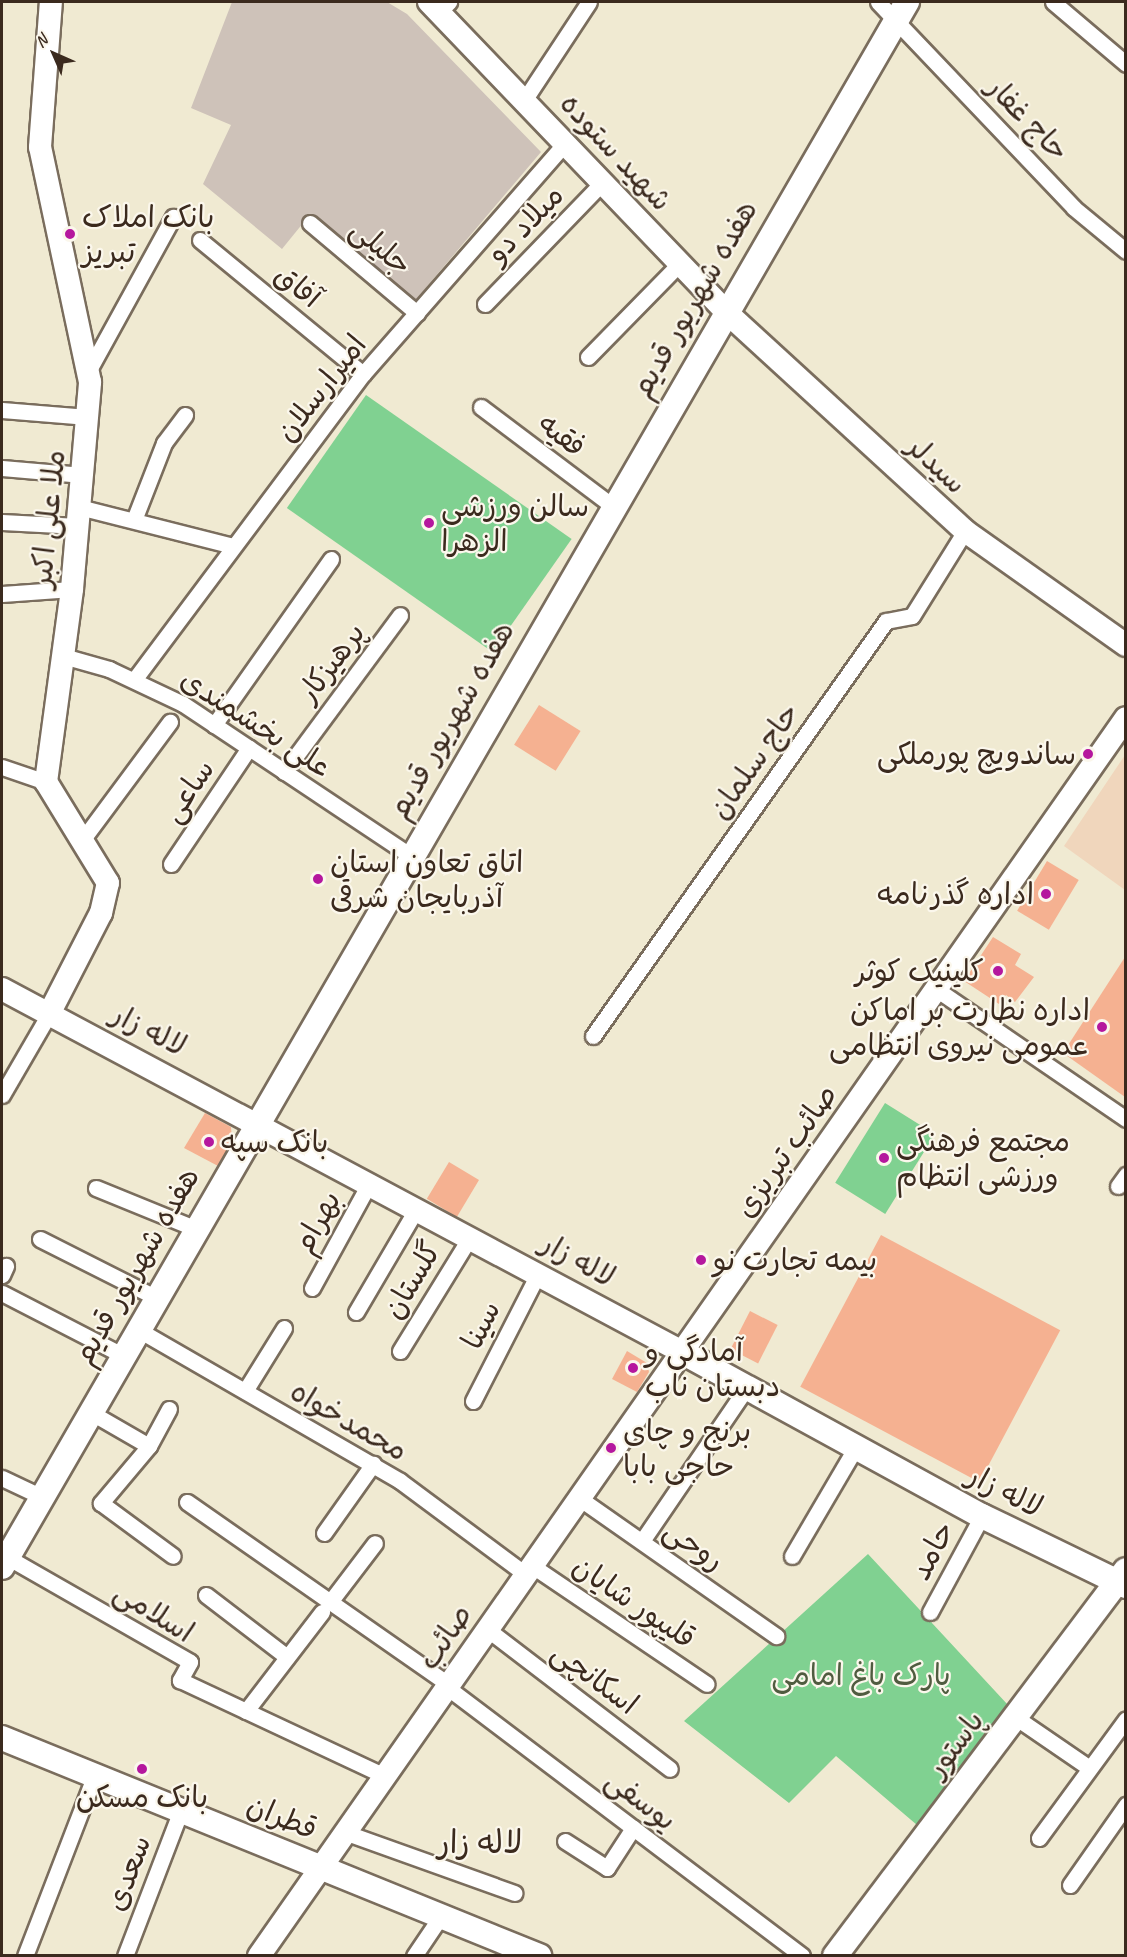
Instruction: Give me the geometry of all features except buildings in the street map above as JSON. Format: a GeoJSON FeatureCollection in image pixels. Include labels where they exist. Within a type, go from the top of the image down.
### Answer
{"type":"FeatureCollection","features":[{"type":"Feature","properties":{"kind":"main road","name":"ملا علی اکبر"},"geometry":{"type":"LineString","coordinates":[[46,782],[72,588],[88,417],[89,370],[40,147],[51,2]]}},
{"type":"Feature","properties":{"kind":"main road","name":"شهید ستوده"},"geometry":{"type":"LineString","coordinates":[[441,3],[464,35],[724,310]]}},
{"type":"Feature","properties":{"kind":"main road","name":"هفده شهریور قدیم"},"geometry":{"type":"LineString","coordinates":[[4,1562],[611,505],[901,11]]}},
{"type":"Feature","properties":{"kind":"main road","name":"سیدلر"},"geometry":{"type":"LineString","coordinates":[[724,310],[965,531],[1125,645]]}},
{"type":"Feature","properties":{"kind":"main road","name":"صائب تبریزی"},"geometry":{"type":"LineString","coordinates":[[682,1352],[1125,718]]}},
{"type":"Feature","properties":{"kind":"main road"},"geometry":{"type":"LineString","coordinates":[[46,782],[108,883],[101,913],[49,1014]]}},
{"type":"Feature","properties":{"kind":"main road","name":"لاله زار"},"geometry":{"type":"LineString","coordinates":[[2,989],[256,1120],[982,1516],[1123,1579]]}},
{"type":"Feature","properties":{"kind":"main road","name":"صائب"},"geometry":{"type":"LineString","coordinates":[[259,1956],[319,1866],[682,1352]]}},
{"type":"Feature","properties":{"kind":"main road","name":"پاستور"},"geometry":{"type":"LineString","coordinates":[[835,1956],[1015,1717],[1123,1579]]}},
{"type":"Feature","properties":{"kind":"main road","name":"قطران"},"geometry":{"type":"LineString","coordinates":[[3,1742],[95,1775],[536,1955]]}},
{"type":"Feature","properties":{"kind":"street"},"geometry":{"type":"LineString","coordinates":[[525,99],[589,2]]}},
{"type":"Feature","properties":{"kind":"street","name":"حاج غفار"},"geometry":{"type":"LineString","coordinates":[[878,2],[901,11],[1074,208],[1125,251]]}},
{"type":"Feature","properties":{"kind":"street"},"geometry":{"type":"LineString","coordinates":[[1053,2],[1125,64]]}},
{"type":"Feature","properties":{"kind":"street","name":"امیرارسلان"},"geometry":{"type":"LineString","coordinates":[[134,680],[363,374],[566,142]]}},
{"type":"Feature","properties":{"kind":"street","name":"میلاد دو"},"geometry":{"type":"LineString","coordinates":[[485,304],[603,182]]}},
{"type":"Feature","properties":{"kind":"street"},"geometry":{"type":"LineString","coordinates":[[89,370],[173,217]]}},
{"type":"Feature","properties":{"kind":"street","name":"جلیلی"},"geometry":{"type":"LineString","coordinates":[[310,223],[417,313]]}},
{"type":"Feature","properties":{"kind":"street","name":"آفاق"},"geometry":{"type":"LineString","coordinates":[[200,240],[363,374]]}},
{"type":"Feature","properties":{"kind":"street"},"geometry":{"type":"LineString","coordinates":[[588,357],[680,263]]}},
{"type":"Feature","properties":{"kind":"street","name":"فقیه"},"geometry":{"type":"LineString","coordinates":[[481,407],[611,505]]}},
{"type":"Feature","properties":{"kind":"street"},"geometry":{"type":"LineString","coordinates":[[2,410],[88,417]]}},
{"type":"Feature","properties":{"kind":"street"},"geometry":{"type":"LineString","coordinates":[[134,520],[164,442],[185,415]]}},
{"type":"Feature","properties":{"kind":"street"},"geometry":{"type":"LineString","coordinates":[[2,468],[83,475]]}},
{"type":"Feature","properties":{"kind":"street"},"geometry":{"type":"LineString","coordinates":[[2,522],[78,517],[134,520],[233,546]]}},
{"type":"Feature","properties":{"kind":"street","name":"حاج سلمان"},"geometry":{"type":"LineString","coordinates":[[594,1036],[886,621],[912,616],[965,531]]}},
{"type":"Feature","properties":{"kind":"street"},"geometry":{"type":"LineString","coordinates":[[214,725],[331,559]]}},
{"type":"Feature","properties":{"kind":"street"},"geometry":{"type":"LineString","coordinates":[[2,594],[72,588]]}},
{"type":"Feature","properties":{"kind":"street","name":"پرهیزکار"},"geometry":{"type":"LineString","coordinates":[[284,772],[400,615]]}},
{"type":"Feature","properties":{"kind":"street","name":"علی بخشمندی"},"geometry":{"type":"LineString","coordinates":[[63,656],[134,680],[214,725],[409,855]]}},
{"type":"Feature","properties":{"kind":"street"},"geometry":{"type":"LineString","coordinates":[[83,839],[170,722]]}},
{"type":"Feature","properties":{"kind":"street","name":"ساعی"},"geometry":{"type":"LineString","coordinates":[[171,864],[249,748]]}},
{"type":"Feature","properties":{"kind":"street"},"geometry":{"type":"LineString","coordinates":[[2,767],[46,782]]}},
{"type":"Feature","properties":{"kind":"street"},"geometry":{"type":"LineString","coordinates":[[936,989],[1125,1119]]}},
{"type":"Feature","properties":{"kind":"street"},"geometry":{"type":"LineString","coordinates":[[2,1095],[49,1014]]}},
{"type":"Feature","properties":{"kind":"street","name":"بهرام"},"geometry":{"type":"LineString","coordinates":[[312,1288],[370,1182]]}},
{"type":"Feature","properties":{"kind":"street"},"geometry":{"type":"LineString","coordinates":[[96,1188],[194,1228]]}},
{"type":"Feature","properties":{"kind":"street"},"geometry":{"type":"LineString","coordinates":[[356,1312],[417,1208]]}},
{"type":"Feature","properties":{"kind":"street","name":"گلستان"},"geometry":{"type":"LineString","coordinates":[[400,1351],[470,1237]]}},
{"type":"Feature","properties":{"kind":"street"},"geometry":{"type":"LineString","coordinates":[[40,1239],[155,1297]]}},
{"type":"Feature","properties":{"kind":"street","name":"سینا"},"geometry":{"type":"LineString","coordinates":[[473,1401],[538,1274]]}},
{"type":"Feature","properties":{"kind":"street"},"geometry":{"type":"LineString","coordinates":[[2,1293],[122,1356]]}},
{"type":"Feature","properties":{"kind":"street"},"geometry":{"type":"LineString","coordinates":[[245,1391],[284,1328]]}},
{"type":"Feature","properties":{"kind":"street","name":"محمدخواه"},"geometry":{"type":"LineString","coordinates":[[137,1329],[373,1464],[528,1569]]}},
{"type":"Feature","properties":{"kind":"street"},"geometry":{"type":"LineString","coordinates":[[642,1541],[747,1387]]}},
{"type":"Feature","properties":{"kind":"street"},"geometry":{"type":"LineString","coordinates":[[169,1409],[149,1446],[101,1503],[173,1556]]}},
{"type":"Feature","properties":{"kind":"street"},"geometry":{"type":"LineString","coordinates":[[90,1412],[149,1446]]}},
{"type":"Feature","properties":{"kind":"street"},"geometry":{"type":"LineString","coordinates":[[792,1556],[856,1447]]}},
{"type":"Feature","properties":{"kind":"street"},"geometry":{"type":"LineString","coordinates":[[324,1533],[373,1464]]}},
{"type":"Feature","properties":{"kind":"street"},"geometry":{"type":"LineString","coordinates":[[2,1478],[42,1497]]}},
{"type":"Feature","properties":{"kind":"street","name":"روحی"},"geometry":{"type":"LineString","coordinates":[[579,1498],[776,1636]]}},
{"type":"Feature","properties":{"kind":"street","name":"یوسفی"},"geometry":{"type":"LineString","coordinates":[[187,1502],[326,1607],[448,1686],[802,1956]]}},
{"type":"Feature","properties":{"kind":"street","name":"حامد"},"geometry":{"type":"LineString","coordinates":[[930,1612],[982,1516]]}},
{"type":"Feature","properties":{"kind":"street"},"geometry":{"type":"LineString","coordinates":[[246,1711],[375,1543]]}},
{"type":"Feature","properties":{"kind":"street","name":"اسلامی"},"geometry":{"type":"LineString","coordinates":[[4,1562],[190,1662],[180,1680],[383,1775]]}},
{"type":"Feature","properties":{"kind":"street","name":"قلیپور شایان"},"geometry":{"type":"LineString","coordinates":[[528,1569],[707,1684]]}},
{"type":"Feature","properties":{"kind":"street"},"geometry":{"type":"LineString","coordinates":[[206,1595],[287,1657]]}},
{"type":"Feature","properties":{"kind":"street","name":"اسکانچی"},"geometry":{"type":"LineString","coordinates":[[487,1629],[670,1769]]}},
{"type":"Feature","properties":{"kind":"street"},"geometry":{"type":"LineString","coordinates":[[1015,1717],[1088,1767]]}},
{"type":"Feature","properties":{"kind":"street"},"geometry":{"type":"LineString","coordinates":[[1039,1838],[1088,1767],[1125,1719]]}},
{"type":"Feature","properties":{"kind":"street"},"geometry":{"type":"LineString","coordinates":[[25,1956],[95,1775]]}},
{"type":"Feature","properties":{"kind":"street"},"geometry":{"type":"LineString","coordinates":[[1070,1885],[1125,1805]]}},
{"type":"Feature","properties":{"kind":"street","name":"سعدی"},"geometry":{"type":"LineString","coordinates":[[125,1956],[181,1810]]}},
{"type":"Feature","properties":{"kind":"street"},"geometry":{"type":"LineString","coordinates":[[565,1841],[607,1868],[633,1828]]}},
{"type":"Feature","properties":{"kind":"street"},"geometry":{"type":"LineString","coordinates":[[344,1832],[514,1893]]}},
{"type":"Feature","properties":{"kind":"street"},"geometry":{"type":"LineString","coordinates":[[414,1956],[441,1916]]}},
{"type":"Feature","properties":{"kind":"shaded area"},"geometry":{"type":"Polygon","coordinates":[[[232,2],[387,2],[407,14],[541,152],[412,304],[308,217],[282,249],[203,184],[231,125],[191,108],[232,2]]]}},
{"type":"Feature","properties":{"kind":"shaded area"},"geometry":{"type":"Polygon","coordinates":[[[1125,755],[1125,890],[1064,846],[1125,755]]]}},
{"type":"Feature","properties":{"kind":"green space","name":"سالن ورزشی الزهرا"},"geometry":{"type":"Polygon","coordinates":[[[366,395],[572,539],[492,652],[287,508],[366,395]]]}},
{"type":"Feature","properties":{"kind":"green space","name":"مجتمع فرهنگی ورزشی انتظام"},"geometry":{"type":"Polygon","coordinates":[[[885,1103],[935,1134],[885,1214],[835,1183],[885,1103]]]}},
{"type":"Feature","properties":{"kind":"green space","name":"پارک باغ امامی"},"geometry":{"type":"Polygon","coordinates":[[[868,1554],[1008,1705],[917,1825],[836,1756],[789,1803],[684,1721],[868,1554]]]}},
{"type":"Feature","properties":{"kind":"place","name":"بانک املاک تبریز"},"geometry":{"type":"Point","coordinates":[70,234]}},
{"type":"Feature","properties":{"kind":"place","name":"سالن ورزشی الزهرا"},"geometry":{"type":"Point","coordinates":[429,523]}},
{"type":"Feature","properties":{"kind":"place","name":"ساندویچ پورملکی"},"geometry":{"type":"Point","coordinates":[1088,754]}},
{"type":"Feature","properties":{"kind":"place","name":"اتاق تعاون استان آذربایجان شرقی"},"geometry":{"type":"Point","coordinates":[318,879]}},
{"type":"Feature","properties":{"kind":"place","name":"اداره گذرنامه"},"geometry":{"type":"Point","coordinates":[1046,894]}},
{"type":"Feature","properties":{"kind":"place","name":"کلینیک کوثر"},"geometry":{"type":"Point","coordinates":[998,971]}},
{"type":"Feature","properties":{"kind":"place","name":"اداره نظارت بر اماکن عمومی نیروی انتظامی"},"geometry":{"type":"Point","coordinates":[1102,1027]}},
{"type":"Feature","properties":{"kind":"place","name":"بانک سپه"},"geometry":{"type":"Point","coordinates":[209,1142]}},
{"type":"Feature","properties":{"kind":"place","name":"مجتمع فرهنگی ورزشی انتظام"},"geometry":{"type":"Point","coordinates":[884,1158]}},
{"type":"Feature","properties":{"kind":"place","name":"بیمه تجارت نو"},"geometry":{"type":"Point","coordinates":[701,1260]}},
{"type":"Feature","properties":{"kind":"place","name":"آمادگی و دبستان ناب"},"geometry":{"type":"Point","coordinates":[633,1368]}},
{"type":"Feature","properties":{"kind":"place","name":"برنج و چای حاجی بابا"},"geometry":{"type":"Point","coordinates":[611,1448]}},
{"type":"Feature","properties":{"kind":"place","name":"بانک مسکن"},"geometry":{"type":"Point","coordinates":[142,1769]}},
{"type":"Feature","properties":{"kind":"district","name":"لاله زار"},"geometry":{"type":"Point","coordinates":[480,1843]}}]}
